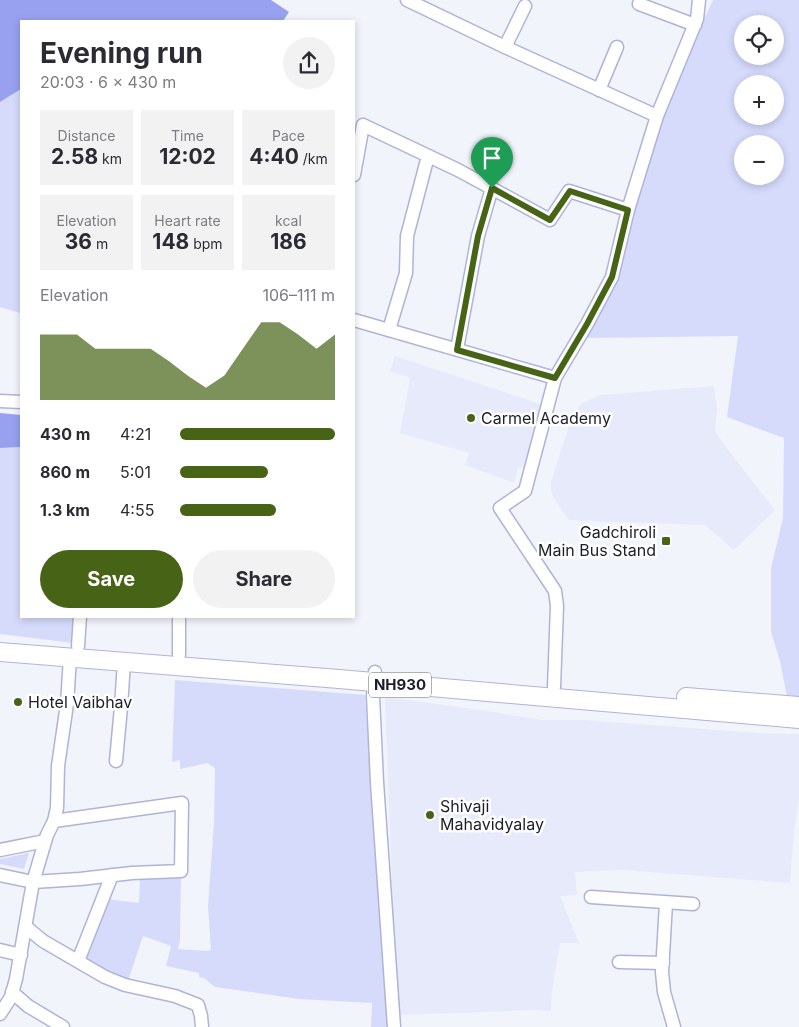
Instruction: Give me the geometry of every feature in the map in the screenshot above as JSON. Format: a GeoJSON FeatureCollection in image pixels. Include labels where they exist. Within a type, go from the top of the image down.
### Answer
{"type":"FeatureCollection","features":[{"type":"Feature","properties":{"kind":"highway","name":"NH930"},"geometry":{"type":"LineString","coordinates":[[0,640],[124,662],[554,687],[799,706]]}},
{"type":"Feature","properties":{"kind":"highway","name":"NH930"},"geometry":{"type":"LineString","coordinates":[[0,652],[179,655],[374,677],[799,719]]}},
{"type":"Feature","properties":{"kind":"street"},"geometry":{"type":"LineString","coordinates":[[407,0],[657,116]]}},
{"type":"Feature","properties":{"kind":"street"},"geometry":{"type":"LineString","coordinates":[[554,687],[557,606],[555,591],[500,508],[525,491],[555,378],[612,277],[628,210],[657,116],[695,25],[699,0]]}},
{"type":"Feature","properties":{"kind":"street"},"geometry":{"type":"LineString","coordinates":[[639,4],[695,25]]}},
{"type":"Feature","properties":{"kind":"street"},"geometry":{"type":"LineString","coordinates":[[505,47],[524,6]]}},
{"type":"Feature","properties":{"kind":"street"},"geometry":{"type":"LineString","coordinates":[[599,90],[617,47]]}},
{"type":"Feature","properties":{"kind":"street"},"geometry":{"type":"LineString","coordinates":[[355,169],[363,125],[492,188],[550,220],[570,191],[628,210]]}},
{"type":"Feature","properties":{"kind":"street"},"geometry":{"type":"LineString","coordinates":[[389,330],[406,273],[407,236],[428,156]]}},
{"type":"Feature","properties":{"kind":"street"},"geometry":{"type":"LineString","coordinates":[[457,350],[478,236],[492,188]]}},
{"type":"Feature","properties":{"kind":"street"},"geometry":{"type":"LineString","coordinates":[[355,320],[555,378]]}},
{"type":"Feature","properties":{"kind":"street"},"geometry":{"type":"LineString","coordinates":[[0,401],[20,402]]}},
{"type":"Feature","properties":{"kind":"street"},"geometry":{"type":"LineString","coordinates":[[0,1014],[11,997],[21,955],[33,882],[57,808],[58,766],[80,618]]}},
{"type":"Feature","properties":{"kind":"street"},"geometry":{"type":"LineString","coordinates":[[179,618],[179,655]]}},
{"type":"Feature","properties":{"kind":"street"},"geometry":{"type":"LineString","coordinates":[[116,761],[124,662]]}},
{"type":"Feature","properties":{"kind":"street"},"geometry":{"type":"LineString","coordinates":[[374,677],[377,782],[394,1027]]}},
{"type":"Feature","properties":{"kind":"street"},"geometry":{"type":"LineString","coordinates":[[0,875],[33,882],[132,873],[181,871],[182,803],[54,821]]}},
{"type":"Feature","properties":{"kind":"street"},"geometry":{"type":"LineString","coordinates":[[0,850],[45,841]]}},
{"type":"Feature","properties":{"kind":"street"},"geometry":{"type":"LineString","coordinates":[[78,961],[112,875]]}},
{"type":"Feature","properties":{"kind":"street"},"geometry":{"type":"LineString","coordinates":[[591,897],[692,904]]}},
{"type":"Feature","properties":{"kind":"street"},"geometry":{"type":"LineString","coordinates":[[666,903],[663,963],[664,992],[674,1027]]}},
{"type":"Feature","properties":{"kind":"street"},"geometry":{"type":"LineString","coordinates":[[26,927],[43,941],[105,977],[125,984],[175,996],[198,1005],[202,1016],[202,1027]]}},
{"type":"Feature","properties":{"kind":"street"},"geometry":{"type":"LineString","coordinates":[[0,950],[21,955]]}},
{"type":"Feature","properties":{"kind":"street"},"geometry":{"type":"LineString","coordinates":[[620,962],[663,963]]}},
{"type":"Feature","properties":{"kind":"street"},"geometry":{"type":"LineString","coordinates":[[12,992],[28,1006],[63,1027]]}},
{"type":"Feature","properties":{"kind":"shaded area"},"geometry":{"type":"Polygon","coordinates":[[[713,0],[799,0],[799,708],[789,707],[780,661],[771,632],[771,568],[783,518],[784,438],[727,417],[738,336],[586,338],[615,278],[634,202],[689,51],[713,0]]]}},
{"type":"Feature","properties":{"kind":"shaded area"},"geometry":{"type":"Polygon","coordinates":[[[20,90],[20,313],[0,307],[0,102],[20,90]]]}},
{"type":"Feature","properties":{"kind":"shaded area","name":"Carmel Academy"},"geometry":{"type":"Polygon","coordinates":[[[395,356],[543,405],[525,468],[518,467],[514,483],[465,465],[469,453],[400,433],[410,378],[390,371],[395,356]]]}},
{"type":"Feature","properties":{"kind":"shaded area"},"geometry":{"type":"Polygon","coordinates":[[[714,386],[717,409],[715,431],[775,510],[734,550],[705,525],[569,520],[555,500],[551,491],[551,482],[572,416],[581,404],[601,395],[714,386]]]}},
{"type":"Feature","properties":{"kind":"shaded area"},"geometry":{"type":"Polygon","coordinates":[[[20,447],[20,618],[75,618],[73,643],[0,634],[0,448],[20,447]]]}},
{"type":"Feature","properties":{"kind":"shaded area"},"geometry":{"type":"Polygon","coordinates":[[[175,680],[365,695],[388,1027],[371,1027],[372,1003],[299,999],[215,987],[204,978],[199,977],[199,973],[166,966],[171,946],[143,936],[128,981],[82,959],[106,899],[139,903],[140,877],[181,876],[180,940],[178,949],[211,950],[208,906],[214,822],[215,768],[207,763],[180,769],[180,760],[172,762],[175,680]]]}},
{"type":"Feature","properties":{"kind":"shaded area"},"geometry":{"type":"Polygon","coordinates":[[[385,697],[542,720],[584,720],[758,733],[799,734],[799,798],[790,883],[624,870],[575,872],[577,895],[560,896],[579,943],[560,943],[552,991],[551,1011],[399,1015],[394,940],[385,697]]]}},
{"type":"Feature","properties":{"kind":"shaded area"},"geometry":{"type":"Polygon","coordinates":[[[29,853],[24,869],[0,864],[0,859],[29,853]]]}},
{"type":"Feature","properties":{"kind":"water"},"geometry":{"type":"Polygon","coordinates":[[[0,0],[271,0],[289,12],[284,20],[20,20],[20,90],[0,102],[0,0]]]}},
{"type":"Feature","properties":{"kind":"water"},"geometry":{"type":"Polygon","coordinates":[[[0,413],[20,415],[20,447],[0,448],[0,413]]]}},
{"type":"Feature","properties":{"kind":"place","name":"Carmel Academy"},"geometry":{"type":"Point","coordinates":[471,418]}},
{"type":"Feature","properties":{"kind":"place","name":"Gadchiroli Main Bus Stand"},"geometry":{"type":"Point","coordinates":[666,541]}},
{"type":"Feature","properties":{"kind":"place","name":"Hotel Vaibhav"},"geometry":{"type":"Point","coordinates":[18,702]}},
{"type":"Feature","properties":{"kind":"place","name":"Shivaji Mahavidyalay"},"geometry":{"type":"Point","coordinates":[430,815]}},
{"type":"Feature","properties":{"kind":"route"},"geometry":{"type":"LineString","coordinates":[[492,188],[550,220],[570,191],[628,210],[612,277],[555,378],[457,350],[478,236],[492,188]]}}]}
